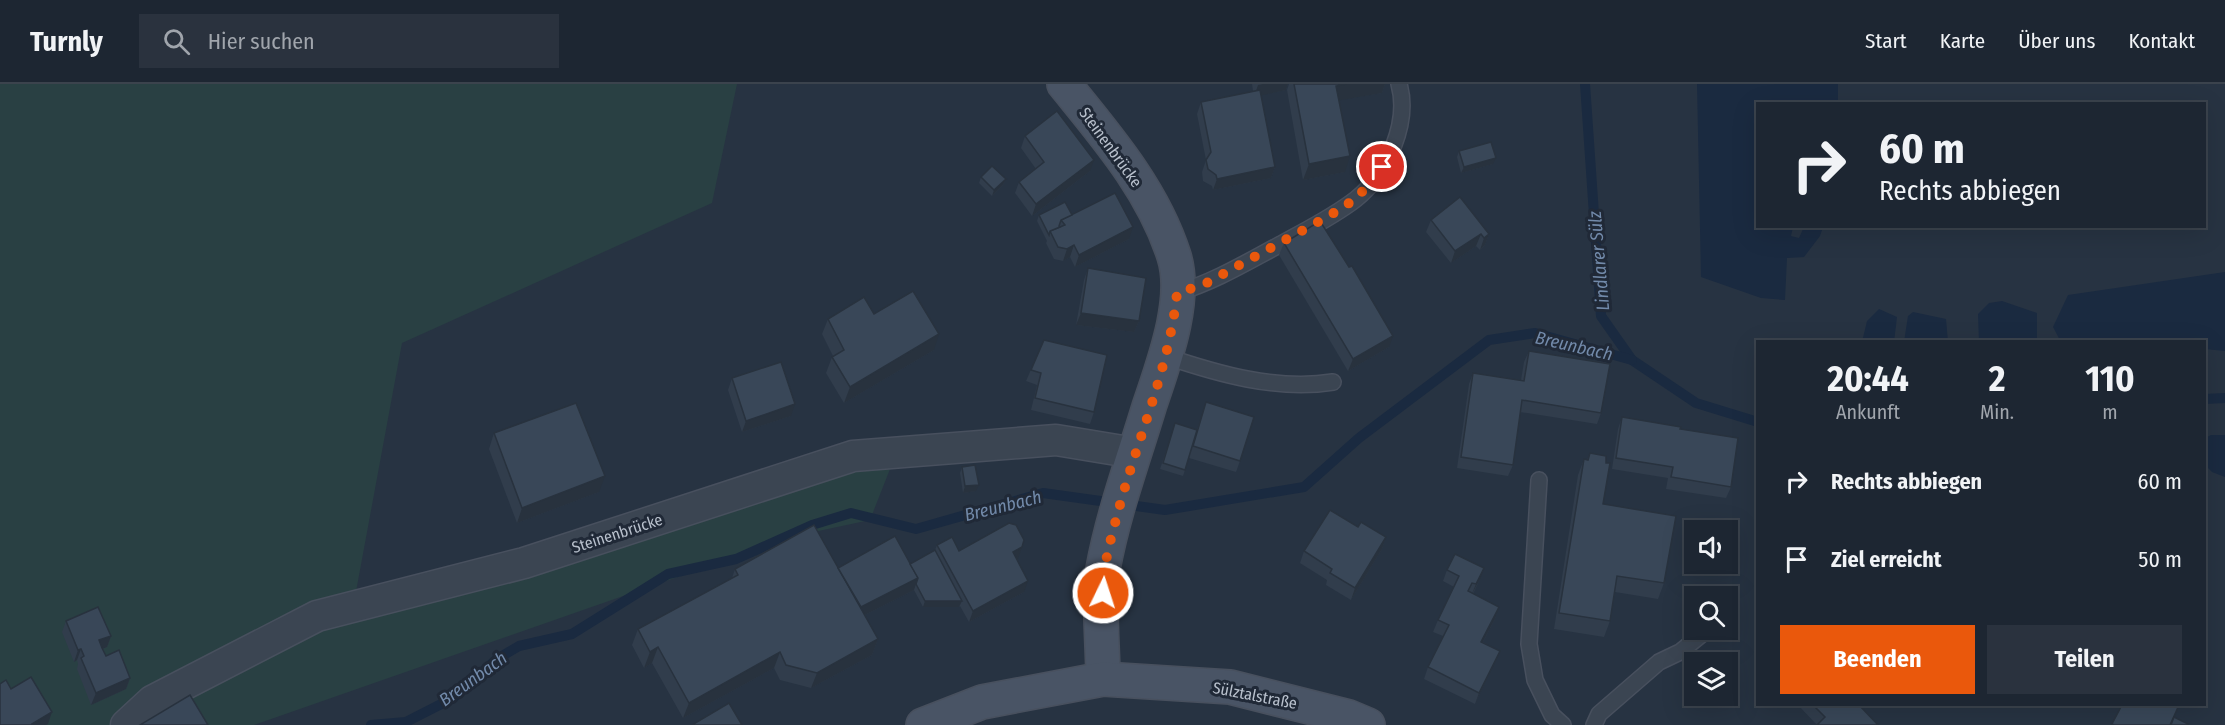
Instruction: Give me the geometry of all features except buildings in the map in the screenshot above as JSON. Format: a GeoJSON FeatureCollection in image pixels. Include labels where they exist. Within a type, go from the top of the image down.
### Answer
{"type":"FeatureCollection","features":[{"type":"Feature","properties":{"kind":"main road","name":"Steinenbrücke"},"geometry":{"type":"LineString","coordinates":[[1064,84],[1128,164],[1158,216],[1175,258],[1177,293],[1173,330],[1130,467],[1103,571],[1103,679]]}},
{"type":"Feature","properties":{"kind":"main road"},"geometry":{"type":"LineString","coordinates":[[923,725],[982,702],[1103,679]]}},
{"type":"Feature","properties":{"kind":"main road","name":"Sülztalstraße"},"geometry":{"type":"LineString","coordinates":[[1103,679],[1230,687],[1349,717],[1368,725]]}},
{"type":"Feature","properties":{"kind":"street","name":"Steinenbrücke"},"geometry":{"type":"LineString","coordinates":[[126,725],[152,702],[317,616],[524,563],[853,456],[1056,440],[1130,467]]}},
{"type":"Feature","properties":{"kind":"lane"},"geometry":{"type":"LineString","coordinates":[[1177,293],[1203,285],[1229,272],[1357,198],[1375,178],[1401,127],[1399,84]]}},
{"type":"Feature","properties":{"kind":"lane"},"geometry":{"type":"LineString","coordinates":[[1165,356],[1209,371],[1277,383],[1316,385],[1333,382]]}},
{"type":"Feature","properties":{"kind":"lane"},"geometry":{"type":"LineString","coordinates":[[1539,480],[1529,644],[1535,680],[1552,715],[1563,725]]}},
{"type":"Feature","properties":{"kind":"lane"},"geometry":{"type":"LineString","coordinates":[[1594,725],[1599,714],[1659,662],[1680,652],[1695,640]]}},
{"type":"Feature","properties":{"kind":"green space"},"geometry":{"type":"Polygon","coordinates":[[[0,84],[737,84],[712,203],[402,343],[350,624],[824,474],[890,469],[870,520],[795,536],[254,725],[0,725],[0,84]]]}},
{"type":"Feature","properties":{"kind":"water"},"geometry":{"type":"Polygon","coordinates":[[[1697,84],[1838,84],[1838,102],[1816,100],[1815,102],[1756,102],[1756,228],[1793,228],[1791,236],[1799,238],[1804,228],[1823,228],[1820,236],[1804,257],[1787,258],[1785,300],[1761,298],[1701,277],[1697,84]]]}},
{"type":"Feature","properties":{"kind":"water"},"geometry":{"type":"Polygon","coordinates":[[[2225,272],[2225,351],[2206,349],[2206,340],[2060,340],[2053,327],[2068,295],[2225,272]]]}},
{"type":"Feature","properties":{"kind":"water"},"geometry":{"type":"Polygon","coordinates":[[[2002,301],[2037,313],[2037,340],[1979,340],[1978,314],[1989,303],[2002,301]]]}},
{"type":"Feature","properties":{"kind":"water"},"geometry":{"type":"Polygon","coordinates":[[[1879,309],[1897,317],[1894,340],[1862,340],[1867,321],[1879,309]]]}},
{"type":"Feature","properties":{"kind":"water"},"geometry":{"type":"Polygon","coordinates":[[[1913,312],[1946,319],[1948,340],[1904,340],[1908,316],[1913,312]]]}},
{"type":"Feature","properties":{"kind":"water"},"geometry":{"type":"Polygon","coordinates":[[[2211,435],[2225,435],[2225,477],[2212,472],[2206,466],[2206,438],[2211,435]]]}},
{"type":"Feature","properties":{"kind":"waterway","name":"Lindlarer Sülz"},"geometry":{"type":"LineString","coordinates":[[1585,84],[1601,316],[1632,360],[1696,403],[1756,421]]}},
{"type":"Feature","properties":{"kind":"waterway","name":"Breunbach"},"geometry":{"type":"LineString","coordinates":[[371,725],[406,722],[453,698],[497,659],[519,646],[572,634],[668,574],[736,559],[812,525],[851,513],[916,529],[1043,493],[1165,510],[1304,487],[1359,438],[1489,340],[1535,333],[1632,360]]}},
{"type":"Feature","properties":{"kind":"waterway","name":"Lindlarer Sülz"},"geometry":{"type":"LineString","coordinates":[[2206,399],[2225,398]]}},
{"type":"Feature","properties":{"kind":"route"},"geometry":{"type":"LineString","coordinates":[[1103,593],[1103,571],[1126,481],[1173,330],[1177,293],[1203,285],[1329,216],[1357,198],[1382,167]]}}]}
